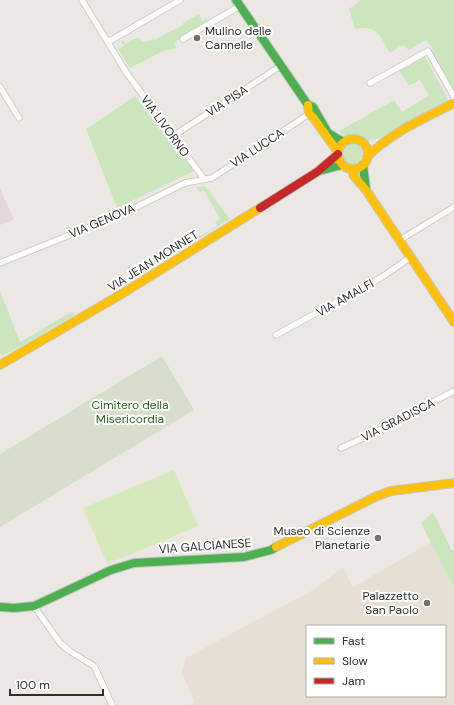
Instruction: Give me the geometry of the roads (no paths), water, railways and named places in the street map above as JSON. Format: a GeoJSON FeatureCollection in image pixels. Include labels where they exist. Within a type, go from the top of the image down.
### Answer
{"type":"FeatureCollection","features":[{"type":"Feature","properties":{"kind":"street","name":"VIA LIVORNO"},"geometry":{"type":"LineString","coordinates":[[82,0],[126,72],[204,179]]}},
{"type":"Feature","properties":{"kind":"street"},"geometry":{"type":"LineString","coordinates":[[108,42],[180,0]]}},
{"type":"Feature","properties":{"kind":"street"},"geometry":{"type":"LineString","coordinates":[[183,39],[238,3],[308,105],[309,114],[313,117],[338,153]]}},
{"type":"Feature","properties":{"kind":"street"},"geometry":{"type":"LineString","coordinates":[[370,83],[428,52],[454,97]]}},
{"type":"Feature","properties":{"kind":"street","name":"VIA PISA"},"geometry":{"type":"LineString","coordinates":[[173,136],[282,65]]}},
{"type":"Feature","properties":{"kind":"street"},"geometry":{"type":"LineString","coordinates":[[0,87],[19,118]]}},
{"type":"Feature","properties":{"kind":"street"},"geometry":{"type":"LineString","coordinates":[[366,190],[363,165],[367,157],[375,148],[386,140],[454,103]]}},
{"type":"Feature","properties":{"kind":"street"},"geometry":{"type":"LineString","coordinates":[[308,105],[313,107],[328,133],[343,142]]}},
{"type":"Feature","properties":{"kind":"street","name":"VIA LUCCA"},"geometry":{"type":"LineString","coordinates":[[204,179],[212,178],[309,114]]}},
{"type":"Feature","properties":{"kind":"street"},"geometry":{"type":"LineString","coordinates":[[363,165],[356,169],[352,169],[342,165],[338,158],[338,153],[343,142],[356,139],[364,144],[368,152],[367,157]]}},
{"type":"Feature","properties":{"kind":"street"},"geometry":{"type":"LineString","coordinates":[[364,144],[386,140]]}},
{"type":"Feature","properties":{"kind":"street","name":"VIA JEAN MONNET"},"geometry":{"type":"LineString","coordinates":[[0,365],[118,297],[317,172],[338,153]]}},
{"type":"Feature","properties":{"kind":"street","name":"VIA JEAN MONNET"},"geometry":{"type":"LineString","coordinates":[[317,172],[342,165]]}},
{"type":"Feature","properties":{"kind":"street"},"geometry":{"type":"LineString","coordinates":[[352,169],[354,176],[366,190],[453,319]]}},
{"type":"Feature","properties":{"kind":"street","name":"VIA GENOVA"},"geometry":{"type":"LineString","coordinates":[[0,264],[122,214],[185,183],[204,179]]}},
{"type":"Feature","properties":{"kind":"street"},"geometry":{"type":"LineString","coordinates":[[400,240],[454,207]]}},
{"type":"Feature","properties":{"kind":"street","name":"VIA AMALFI"},"geometry":{"type":"LineString","coordinates":[[276,335],[382,277],[411,257]]}},
{"type":"Feature","properties":{"kind":"street","name":"VIA GRADISCA"},"geometry":{"type":"LineString","coordinates":[[341,448],[368,436],[454,392]]}},
{"type":"Feature","properties":{"kind":"street","name":"VIA GALCIANESE"},"geometry":{"type":"LineString","coordinates":[[0,607],[14,608],[34,606],[124,565],[134,563],[220,559],[257,555],[271,550],[377,496],[391,491],[454,483]]}},
{"type":"Feature","properties":{"kind":"street"},"geometry":{"type":"LineString","coordinates":[[34,606],[60,643],[71,652],[94,666],[112,705]]}},
{"type":"Feature","properties":{"kind":"place","name":"Mulino delle Cannelle"},"geometry":{"type":"Point","coordinates":[197,38]}},
{"type":"Feature","properties":{"kind":"place","name":"Museo di Scienze Planetarie"},"geometry":{"type":"Point","coordinates":[378,538]}},
{"type":"Feature","properties":{"kind":"place","name":"Palazzetto San Paolo"},"geometry":{"type":"Point","coordinates":[427,603]}},
{"type":"Feature","properties":{"kind":"park label","name":"Cimitero della Misericordia"},"geometry":{"type":"Point","coordinates":[130,412]}}]}
